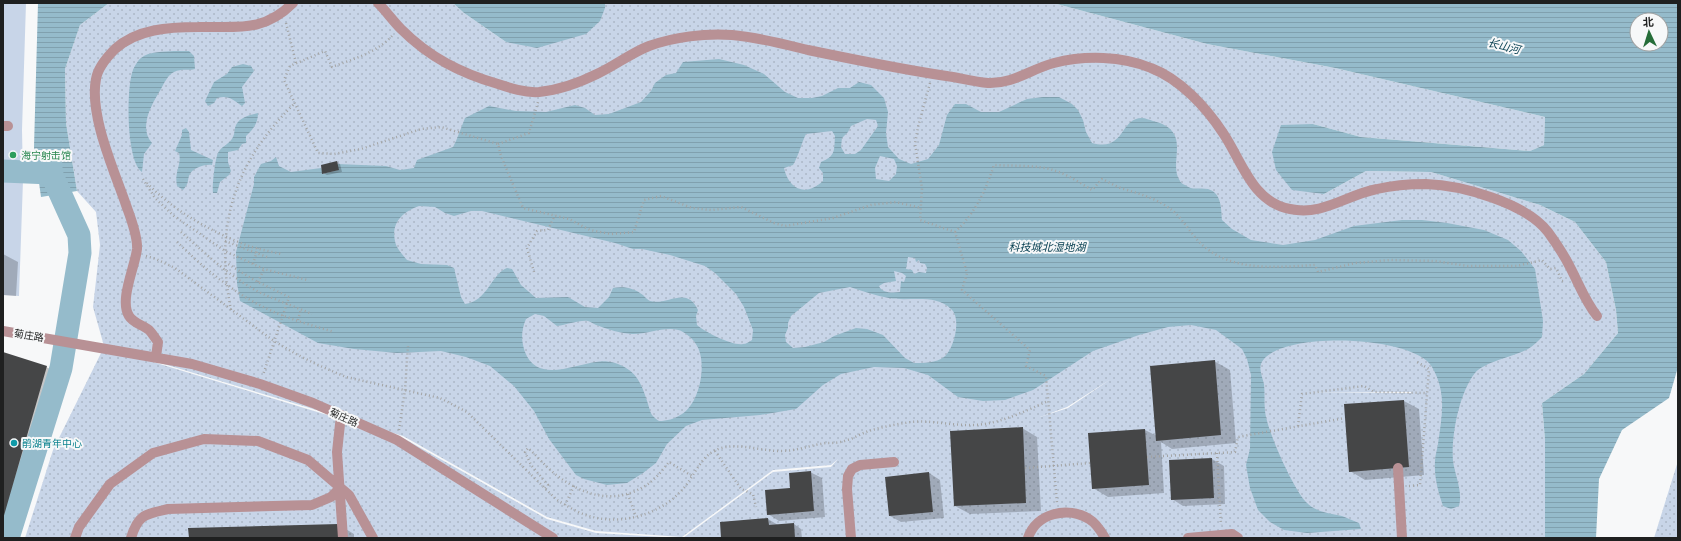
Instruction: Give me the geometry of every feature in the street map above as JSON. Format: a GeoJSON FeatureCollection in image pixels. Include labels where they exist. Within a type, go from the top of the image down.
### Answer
{"type":"FeatureCollection","features":[{"type":"Feature","properties":{"kind":"street"},"geometry":{"type":"LineString","coordinates":[[156,357],[158,342],[150,331],[129,316],[125,303],[137,247],[132,222],[101,134],[96,104],[96,79],[105,58],[125,40],[145,32],[196,27],[246,27],[267,23],[284,13],[293,3]]}},
{"type":"Feature","properties":{"kind":"street"},"geometry":{"type":"LineString","coordinates":[[378,3],[399,28],[437,58],[469,75],[512,88],[537,92],[566,86],[598,74],[648,46],[682,38],[709,35],[733,35],[768,41],[854,60],[989,83],[1008,82],[1053,63],[1077,59],[1104,58],[1130,61],[1170,77],[1208,113],[1223,133],[1255,188],[1269,201],[1287,209],[1306,211],[1326,208],[1348,198],[1372,190],[1400,185],[1429,184],[1459,188],[1499,200],[1524,211],[1544,227],[1570,268],[1582,295],[1597,316]]}},
{"type":"Feature","properties":{"kind":"street","name":"菊庄路"},"geometry":{"type":"LineString","coordinates":[[3,331],[192,364],[260,384],[313,403],[397,440],[553,538]]}},
{"type":"Feature","properties":{"kind":"street"},"geometry":{"type":"LineString","coordinates":[[341,415],[337,452],[343,538]]}},
{"type":"Feature","properties":{"kind":"street"},"geometry":{"type":"LineString","coordinates":[[75,538],[79,527],[110,484],[153,453],[204,439],[258,441],[308,460],[349,495],[374,538]]}},
{"type":"Feature","properties":{"kind":"street"},"geometry":{"type":"LineString","coordinates":[[851,538],[847,488],[848,476],[852,469],[860,464],[894,462]]}},
{"type":"Feature","properties":{"kind":"street"},"geometry":{"type":"LineString","coordinates":[[1398,468],[1402,538]]}},
{"type":"Feature","properties":{"kind":"street"},"geometry":{"type":"LineString","coordinates":[[131,538],[134,526],[145,515],[168,509],[312,506],[331,497],[340,488]]}},
{"type":"Feature","properties":{"kind":"street"},"geometry":{"type":"LineString","coordinates":[[1028,538],[1029,534],[1038,523],[1050,515],[1064,512],[1078,513],[1090,519],[1100,528],[1105,538]]}},
{"type":"Feature","properties":{"kind":"street"},"geometry":{"type":"LineString","coordinates":[[1188,538],[1232,534],[1238,538]]}},
{"type":"Feature","properties":{"kind":"path"},"geometry":{"type":"LineString","coordinates":[[284,13],[296,63]]}},
{"type":"Feature","properties":{"kind":"path"},"geometry":{"type":"LineString","coordinates":[[399,28],[384,44],[370,52],[332,68],[325,51],[290,66],[284,80],[318,153],[334,154],[361,149],[421,130],[441,127],[498,144],[529,133],[542,91]]}},
{"type":"Feature","properties":{"kind":"path"},"geometry":{"type":"LineString","coordinates":[[931,74],[930,86],[918,127],[915,144],[922,188],[920,220],[955,232]]}},
{"type":"Feature","properties":{"kind":"path"},"geometry":{"type":"LineString","coordinates":[[231,310],[226,284],[224,251],[232,198],[249,162],[266,136],[278,119],[294,104]]}},
{"type":"Feature","properties":{"kind":"path"},"geometry":{"type":"LineString","coordinates":[[498,144],[501,156],[523,208],[569,218],[590,230],[611,234],[634,232],[644,200],[661,196],[692,208],[711,210],[740,207],[774,223],[785,226],[833,218],[849,212],[896,202],[921,208]]}},
{"type":"Feature","properties":{"kind":"path"},"geometry":{"type":"LineString","coordinates":[[955,232],[966,222],[985,192],[994,165],[1032,167],[1052,169],[1092,190],[1102,179],[1123,189],[1146,195],[1169,208],[1205,248],[1228,260],[1252,266],[1315,265],[1318,272],[1355,263],[1391,260],[1435,261],[1468,266],[1517,266],[1542,260],[1550,269],[1556,268],[1562,281],[1576,279]]}},
{"type":"Feature","properties":{"kind":"path"},"geometry":{"type":"LineString","coordinates":[[281,254],[258,248],[226,236],[185,214],[144,179],[155,198],[174,216],[224,251],[264,269],[307,280]]}},
{"type":"Feature","properties":{"kind":"path"},"geometry":{"type":"LineString","coordinates":[[534,272],[527,248],[537,231],[548,230],[555,215]]}},
{"type":"Feature","properties":{"kind":"path"},"geometry":{"type":"LineString","coordinates":[[181,232],[225,271],[261,293],[312,314]]}},
{"type":"Feature","properties":{"kind":"path"},"geometry":{"type":"LineString","coordinates":[[955,232],[967,273],[962,290],[1030,350],[1026,366],[1046,376],[1058,513]]}},
{"type":"Feature","properties":{"kind":"path"},"geometry":{"type":"LineString","coordinates":[[225,241],[267,257]]}},
{"type":"Feature","properties":{"kind":"path"},"geometry":{"type":"LineString","coordinates":[[177,242],[212,275],[235,292],[283,316],[334,332]]}},
{"type":"Feature","properties":{"kind":"path"},"geometry":{"type":"LineString","coordinates":[[253,264],[258,248]]}},
{"type":"Feature","properties":{"kind":"path"},"geometry":{"type":"LineString","coordinates":[[135,254],[156,259],[175,268],[274,341],[296,354],[346,377],[440,398],[467,412],[557,500],[564,505],[590,517],[629,519],[662,507],[683,488],[701,462],[711,452],[723,448],[743,447],[781,451],[799,449],[826,443],[835,443],[869,431],[912,422],[983,425],[1022,413],[1048,401]]}},
{"type":"Feature","properties":{"kind":"path"},"geometry":{"type":"LineString","coordinates":[[225,262],[258,282],[289,297],[260,384]]}},
{"type":"Feature","properties":{"kind":"path"},"geometry":{"type":"LineString","coordinates":[[258,282],[264,269]]}},
{"type":"Feature","properties":{"kind":"path"},"geometry":{"type":"LineString","coordinates":[[298,320],[301,309]]}},
{"type":"Feature","properties":{"kind":"path"},"geometry":{"type":"LineString","coordinates":[[397,440],[406,390],[408,346]]}},
{"type":"Feature","properties":{"kind":"path"},"geometry":{"type":"LineString","coordinates":[[1399,487],[1420,485],[1429,369],[1417,362]]}},
{"type":"Feature","properties":{"kind":"path"},"geometry":{"type":"LineString","coordinates":[[1298,426],[1302,394],[1364,386],[1374,392],[1427,393]]}},
{"type":"Feature","properties":{"kind":"path"},"geometry":{"type":"LineString","coordinates":[[1148,457],[1235,452],[1238,437],[1345,418]]}},
{"type":"Feature","properties":{"kind":"path"},"geometry":{"type":"LineString","coordinates":[[544,488],[548,485],[531,465],[525,452],[528,448],[554,473],[574,486],[586,493],[611,498],[628,494],[649,484],[669,462],[692,476]]}},
{"type":"Feature","properties":{"kind":"path"},"geometry":{"type":"LineString","coordinates":[[715,451],[741,489],[753,494],[756,507]]}},
{"type":"Feature","properties":{"kind":"path"},"geometry":{"type":"LineString","coordinates":[[1216,453],[1222,535]]}},
{"type":"Feature","properties":{"kind":"path"},"geometry":{"type":"LineString","coordinates":[[1025,468],[1090,463]]}},
{"type":"Feature","properties":{"kind":"path"},"geometry":{"type":"LineString","coordinates":[[564,505],[574,486]]}},
{"type":"Feature","properties":{"kind":"path"},"geometry":{"type":"LineString","coordinates":[[628,494],[636,517]]}},
{"type":"Feature","properties":{"kind":"shaded area","name":"海宁射击馆"},"geometry":{"type":"Polygon","coordinates":[[[3,3],[26,3],[22,130],[23,180],[19,296],[3,295],[3,3]]]}},
{"type":"Feature","properties":{"kind":"shaded area"},"geometry":{"type":"Polygon","coordinates":[[[109,3],[453,3],[464,13],[506,42],[605,8],[605,3],[1053,3],[1207,44],[1335,68],[1545,117],[1544,145],[1530,151],[1361,137],[1313,124],[1324,194],[1366,171],[1431,172],[1540,205],[1575,222],[1606,262],[1616,310],[1618,333],[1584,374],[1542,403],[1545,440],[1545,538],[683,538],[773,472],[831,467],[838,459],[831,465],[773,470],[682,537],[596,531],[547,517],[403,436],[104,346],[93,307],[100,245],[96,212],[77,191],[66,123],[65,69],[80,25],[109,3]],[[1111,379],[1067,407],[1040,417],[1068,408],[1111,379]],[[1309,392],[1411,393],[1411,392],[1309,392]]]}},
{"type":"Feature","properties":{"kind":"shaded area"},"geometry":{"type":"Polygon","coordinates":[[[104,347],[403,438],[547,519],[596,533],[679,538],[25,538],[53,450],[104,347]]]}},
{"type":"Feature","properties":{"kind":"shaded area"},"geometry":{"type":"Polygon","coordinates":[[[1678,461],[1678,538],[1654,538],[1678,461]]]}},
{"type":"Feature","properties":{"kind":"water"},"geometry":{"type":"Polygon","coordinates":[[[38,3],[109,3],[80,25],[65,69],[66,123],[77,191],[41,197],[34,147],[38,3]]]}},
{"type":"Feature","properties":{"kind":"water"},"geometry":{"type":"Polygon","coordinates":[[[453,3],[605,3],[605,8],[600,21],[586,34],[537,48],[506,42],[464,13],[453,3]]]}},
{"type":"Feature","properties":{"kind":"water","name":"长山河"},"geometry":{"type":"Polygon","coordinates":[[[1053,3],[1678,3],[1678,367],[1669,398],[1622,430],[1599,479],[1596,538],[1545,538],[1545,440],[1542,403],[1584,374],[1618,333],[1616,310],[1606,262],[1575,222],[1540,205],[1431,172],[1366,171],[1324,194],[1292,190],[1276,170],[1272,152],[1281,125],[1313,124],[1361,137],[1530,151],[1544,145],[1545,117],[1335,68],[1207,44],[1053,3]]]}},
{"type":"Feature","properties":{"kind":"water"},"geometry":{"type":"Polygon","coordinates":[[[189,51],[194,56],[195,69],[180,70],[172,73],[166,79],[154,102],[146,123],[148,137],[152,143],[144,154],[142,172],[137,165],[130,140],[129,92],[133,70],[139,60],[148,54],[189,51]]]}},
{"type":"Feature","properties":{"kind":"water","name":"科技城北湿地湖"},"geometry":{"type":"Polygon","coordinates":[[[719,59],[744,65],[764,74],[785,92],[798,98],[822,96],[838,88],[850,88],[859,82],[871,85],[884,98],[888,112],[886,133],[888,147],[899,159],[911,164],[928,159],[939,145],[947,115],[955,104],[966,104],[981,112],[999,112],[1027,99],[1059,97],[1072,104],[1078,110],[1083,120],[1086,132],[1092,143],[1103,145],[1111,143],[1117,139],[1129,123],[1135,119],[1148,119],[1165,126],[1173,132],[1176,139],[1177,148],[1177,173],[1181,182],[1191,188],[1205,188],[1213,191],[1220,202],[1222,220],[1232,229],[1251,240],[1283,245],[1315,240],[1354,226],[1402,220],[1422,220],[1484,230],[1508,240],[1521,251],[1535,269],[1543,321],[1542,337],[1528,349],[1492,362],[1479,369],[1469,381],[1460,403],[1453,440],[1453,461],[1460,500],[1459,506],[1451,509],[1443,506],[1435,473],[1435,459],[1442,414],[1442,395],[1437,377],[1432,367],[1421,357],[1402,349],[1377,343],[1323,341],[1298,344],[1277,350],[1264,359],[1260,368],[1264,384],[1267,420],[1275,445],[1294,485],[1306,502],[1314,508],[1327,513],[1342,516],[1359,523],[1361,529],[1307,533],[1284,530],[1270,522],[1258,510],[1250,488],[1246,465],[1250,449],[1251,375],[1247,359],[1242,349],[1216,330],[1191,325],[1168,327],[1139,335],[1093,351],[1033,390],[1005,400],[983,401],[958,397],[928,375],[904,368],[874,367],[841,374],[823,385],[796,409],[760,415],[702,420],[686,426],[667,444],[656,463],[643,473],[627,483],[607,485],[584,479],[576,475],[549,439],[534,411],[514,386],[490,366],[466,357],[441,351],[397,353],[354,349],[318,343],[240,301],[237,283],[236,252],[254,184],[254,177],[261,164],[271,161],[276,157],[279,166],[291,172],[321,168],[323,174],[338,170],[337,164],[386,166],[400,170],[414,168],[417,160],[453,147],[465,118],[489,106],[516,111],[546,112],[575,105],[585,108],[595,115],[609,114],[641,102],[651,91],[655,83],[666,75],[676,73],[683,62],[719,59]],[[867,119],[851,126],[842,138],[841,147],[845,154],[855,154],[861,150],[878,126],[876,120],[867,119]],[[832,131],[806,134],[793,165],[784,168],[786,176],[790,182],[799,189],[805,190],[817,186],[823,181],[823,173],[819,168],[821,162],[832,155],[833,152],[835,136],[832,131]],[[880,156],[875,168],[876,179],[889,181],[896,174],[897,166],[894,159],[880,156]],[[419,206],[403,215],[395,228],[395,241],[398,249],[407,260],[421,264],[447,265],[454,268],[461,297],[465,304],[473,302],[479,298],[497,275],[507,268],[512,269],[521,285],[536,298],[568,297],[585,307],[598,308],[609,297],[613,288],[617,287],[632,289],[650,301],[656,302],[682,297],[693,303],[698,310],[696,316],[697,325],[712,335],[738,344],[748,343],[752,340],[753,330],[744,307],[736,294],[715,273],[705,266],[670,255],[642,249],[633,249],[615,243],[482,211],[471,211],[454,216],[435,207],[419,206]],[[908,257],[906,269],[912,270],[914,274],[919,272],[926,273],[927,268],[925,264],[920,263],[919,260],[916,262],[915,258],[908,257]],[[894,271],[896,281],[884,283],[879,286],[882,290],[900,292],[901,281],[904,282],[906,276],[902,273],[894,271]],[[850,287],[819,293],[791,316],[785,335],[786,342],[793,348],[805,347],[824,342],[834,336],[856,328],[867,329],[883,335],[905,358],[914,363],[934,362],[944,357],[948,353],[954,341],[956,326],[956,319],[951,309],[945,304],[937,301],[889,298],[850,287]],[[535,314],[526,319],[522,336],[525,352],[531,361],[538,367],[547,370],[556,370],[600,361],[612,362],[626,368],[638,379],[643,389],[651,414],[659,421],[665,421],[682,414],[688,409],[697,394],[701,376],[701,358],[698,347],[690,337],[683,332],[665,329],[638,334],[628,334],[607,329],[588,321],[580,321],[557,326],[544,316],[535,314]]]}},
{"type":"Feature","properties":{"kind":"water"},"geometry":{"type":"Polygon","coordinates":[[[243,64],[251,66],[254,71],[242,87],[245,103],[242,106],[231,99],[221,97],[217,98],[214,103],[208,106],[205,101],[214,82],[227,74],[232,67],[243,64]]]}},
{"type":"Feature","properties":{"kind":"water"},"geometry":{"type":"Polygon","coordinates":[[[258,113],[255,126],[246,136],[246,143],[242,144],[238,150],[228,152],[228,162],[231,171],[229,175],[220,182],[217,193],[213,193],[214,173],[218,153],[234,136],[236,125],[240,120],[258,113]]]}},
{"type":"Feature","properties":{"kind":"water"},"geometry":{"type":"Polygon","coordinates":[[[186,128],[189,132],[191,150],[213,160],[212,165],[202,166],[195,169],[191,173],[183,190],[177,186],[176,176],[180,157],[179,153],[175,151],[182,135],[182,130],[186,128]]]}},
{"type":"Feature","properties":{"kind":"building"},"geometry":{"type":"Polygon","coordinates":[[[337,161],[339,170],[322,174],[321,165],[337,161]]]}},
{"type":"Feature","properties":{"kind":"building","name":"鹃湖青年中心"},"geometry":{"type":"Polygon","coordinates":[[[3,352],[47,366],[3,519],[3,352]]]}},
{"type":"Feature","properties":{"kind":"building"},"geometry":{"type":"Polygon","coordinates":[[[1215,360],[1221,435],[1156,441],[1150,366],[1215,360]]]}},
{"type":"Feature","properties":{"kind":"building"},"geometry":{"type":"Polygon","coordinates":[[[1404,400],[1409,467],[1349,472],[1344,404],[1404,400]]]}},
{"type":"Feature","properties":{"kind":"building"},"geometry":{"type":"Polygon","coordinates":[[[1023,427],[1026,503],[954,506],[950,431],[1023,427]]]}},
{"type":"Feature","properties":{"kind":"building"},"geometry":{"type":"Polygon","coordinates":[[[1145,429],[1149,485],[1092,489],[1088,433],[1145,429]]]}},
{"type":"Feature","properties":{"kind":"building"},"geometry":{"type":"Polygon","coordinates":[[[1212,458],[1214,498],[1171,500],[1169,460],[1212,458]]]}},
{"type":"Feature","properties":{"kind":"building"},"geometry":{"type":"Polygon","coordinates":[[[811,471],[814,511],[767,515],[765,490],[790,488],[789,473],[811,471]]]}},
{"type":"Feature","properties":{"kind":"building"},"geometry":{"type":"Polygon","coordinates":[[[929,472],[933,512],[889,516],[885,477],[929,472]]]}},
{"type":"Feature","properties":{"kind":"building"},"geometry":{"type":"Polygon","coordinates":[[[768,518],[769,525],[794,523],[795,538],[721,538],[720,522],[768,518]]]}},
{"type":"Feature","properties":{"kind":"building"},"geometry":{"type":"Polygon","coordinates":[[[339,524],[339,538],[189,538],[188,528],[339,524]]]}},
{"type":"Feature","properties":{"kind":"waterway"},"geometry":{"type":"LineString","coordinates":[[8,538],[61,368],[80,253],[79,235],[51,173],[51,165]]}},
{"type":"Feature","properties":{"kind":"waterway"},"geometry":{"type":"LineString","coordinates":[[3,171],[51,173]]}},
{"type":"Feature","properties":{"kind":"place","name":"海宁射击馆"},"geometry":{"type":"Point","coordinates":[13,155]}},
{"type":"Feature","properties":{"kind":"place","name":"鹃湖青年中心"},"geometry":{"type":"Point","coordinates":[14,443]}}]}
